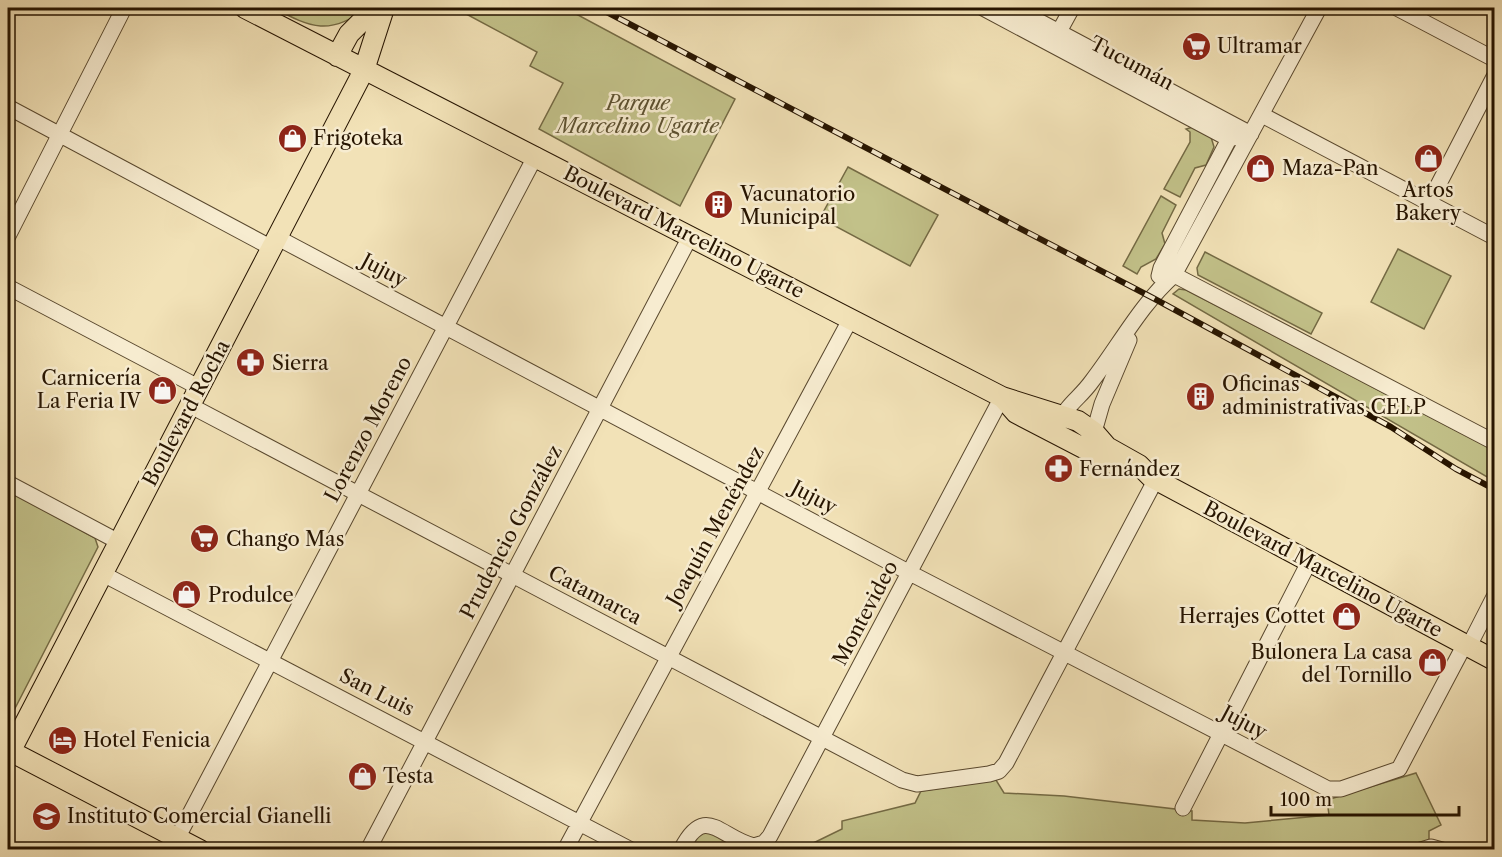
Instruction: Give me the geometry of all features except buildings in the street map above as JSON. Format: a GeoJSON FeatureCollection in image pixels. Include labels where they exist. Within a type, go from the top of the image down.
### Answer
{"type":"FeatureCollection","features":[{"type":"Feature","properties":{"kind":"main road","name":"Boulevard Marcelino Ugarte"},"geometry":{"type":"LineString","coordinates":[[245,8],[536,155],[1002,397],[1078,421],[1094,432],[1107,447],[1139,465],[1154,478],[1494,660]]}},
{"type":"Feature","properties":{"kind":"main road"},"geometry":{"type":"LineString","coordinates":[[337,56],[349,34],[375,8]]}},
{"type":"Feature","properties":{"kind":"main road","name":"Boulevard Rocha"},"geometry":{"type":"LineString","coordinates":[[8,753],[364,70],[384,8]]}},
{"type":"Feature","properties":{"kind":"main road","name":"Boulevard Marcelino Ugarte"},"geometry":{"type":"LineString","coordinates":[[1002,397],[1016,413],[1079,447],[1134,474],[1154,478]]}},
{"type":"Feature","properties":{"kind":"main road"},"geometry":{"type":"LineString","coordinates":[[8,753],[174,843],[200,849]]}},
{"type":"Feature","properties":{"kind":"street"},"geometry":{"type":"LineString","coordinates":[[8,236],[124,8]]}},
{"type":"Feature","properties":{"kind":"street","name":"Tucumán"},"geometry":{"type":"LineString","coordinates":[[983,8],[1056,38],[1251,134]]}},
{"type":"Feature","properties":{"kind":"street","name":"Tucumán"},"geometry":{"type":"LineString","coordinates":[[1014,8],[1056,38],[1229,139]]}},
{"type":"Feature","properties":{"kind":"street"},"geometry":{"type":"LineString","coordinates":[[1056,38],[1072,8]]}},
{"type":"Feature","properties":{"kind":"street"},"geometry":{"type":"LineString","coordinates":[[1057,435],[1056,427],[1066,407],[1091,383],[1168,271],[1262,115],[1319,8]]}},
{"type":"Feature","properties":{"kind":"street"},"geometry":{"type":"LineString","coordinates":[[1397,8],[1494,59]]}},
{"type":"Feature","properties":{"kind":"street"},"geometry":{"type":"LineString","coordinates":[[1429,202],[1494,77]]}},
{"type":"Feature","properties":{"kind":"street","name":"Jujuy"},"geometry":{"type":"LineString","coordinates":[[8,107],[58,135],[446,327],[910,573],[1332,789],[1399,769],[1467,645]]}},
{"type":"Feature","properties":{"kind":"street"},"geometry":{"type":"LineString","coordinates":[[1262,115],[1494,237]]}},
{"type":"Feature","properties":{"kind":"street"},"geometry":{"type":"LineString","coordinates":[[1168,271],[1229,139],[1251,134]]}},
{"type":"Feature","properties":{"kind":"street","name":"Lorenzo Moreno"},"geometry":{"type":"LineString","coordinates":[[174,843],[536,155]]}},
{"type":"Feature","properties":{"kind":"street","name":"Prudencio González"},"geometry":{"type":"LineString","coordinates":[[368,849],[691,235]]}},
{"type":"Feature","properties":{"kind":"street"},"geometry":{"type":"LineString","coordinates":[[1168,271],[1494,442]]}},
{"type":"Feature","properties":{"kind":"street"},"geometry":{"type":"LineString","coordinates":[[8,287],[200,388]]}},
{"type":"Feature","properties":{"kind":"street","name":"Joaquín Menéndez"},"geometry":{"type":"LineString","coordinates":[[565,849],[851,318]]}},
{"type":"Feature","properties":{"kind":"street"},"geometry":{"type":"LineString","coordinates":[[1079,447],[1094,432],[1102,404],[1135,322]]}},
{"type":"Feature","properties":{"kind":"street","name":"Montevideo"},"geometry":{"type":"LineString","coordinates":[[681,849],[688,834],[698,826],[710,825],[745,844],[760,845],[770,836],[1002,397]]}},
{"type":"Feature","properties":{"kind":"street","name":"Catamarca"},"geometry":{"type":"LineString","coordinates":[[190,406],[912,784],[999,771],[1006,763],[1065,652]]}},
{"type":"Feature","properties":{"kind":"street"},"geometry":{"type":"LineString","coordinates":[[1065,652],[1154,478]]}},
{"type":"Feature","properties":{"kind":"street"},"geometry":{"type":"LineString","coordinates":[[8,483],[119,542]]}},
{"type":"Feature","properties":{"kind":"street"},"geometry":{"type":"LineString","coordinates":[[1183,808],[1309,562]]}},
{"type":"Feature","properties":{"kind":"street","name":"San Luis"},"geometry":{"type":"LineString","coordinates":[[103,574],[630,849]]}},
{"type":"Feature","properties":{"kind":"street"},"geometry":{"type":"LineString","coordinates":[[1467,645],[1494,597]]}},
{"type":"Feature","properties":{"kind":"green space"},"geometry":{"type":"Polygon","coordinates":[[[274,8],[367,8],[342,23],[320,26],[299,20],[274,8]]]}},
{"type":"Feature","properties":{"kind":"green space","name":"Parque Marcelino Ugarte"},"geometry":{"type":"Polygon","coordinates":[[[455,8],[565,8],[735,99],[680,206],[539,129],[563,83],[530,66],[537,52],[455,8]]]}},
{"type":"Feature","properties":{"kind":"green space"},"geometry":{"type":"Polygon","coordinates":[[[1193,127],[1211,137],[1214,147],[1206,165],[1195,168],[1180,197],[1164,189],[1190,142],[1190,132],[1186,129],[1193,127]]]}},
{"type":"Feature","properties":{"kind":"green space"},"geometry":{"type":"Polygon","coordinates":[[[848,167],[938,215],[910,266],[820,218],[848,167]]]}},
{"type":"Feature","properties":{"kind":"green space"},"geometry":{"type":"Polygon","coordinates":[[[1161,196],[1176,205],[1162,233],[1165,244],[1156,259],[1141,267],[1137,274],[1123,266],[1161,196]]]}},
{"type":"Feature","properties":{"kind":"green space"},"geometry":{"type":"Polygon","coordinates":[[[1398,249],[1451,276],[1424,329],[1371,302],[1398,249]]]}},
{"type":"Feature","properties":{"kind":"green space"},"geometry":{"type":"Polygon","coordinates":[[[1205,252],[1322,313],[1311,334],[1198,275],[1197,268],[1205,252]]]}},
{"type":"Feature","properties":{"kind":"green space"},"geometry":{"type":"Polygon","coordinates":[[[1179,289],[1186,290],[1494,450],[1494,481],[1173,294],[1179,289]]]}},
{"type":"Feature","properties":{"kind":"green space"},"geometry":{"type":"Polygon","coordinates":[[[8,491],[95,538],[98,547],[8,722],[8,491]]]}},
{"type":"Feature","properties":{"kind":"green space"},"geometry":{"type":"Polygon","coordinates":[[[1416,773],[1441,825],[1429,831],[1429,840],[1400,850],[799,850],[842,829],[842,821],[915,803],[921,791],[996,780],[1004,793],[1064,796],[1192,811],[1192,820],[1245,823],[1329,815],[1327,800],[1416,773]]]}},
{"type":"Feature","properties":{"kind":"green space"},"geometry":{"type":"Polygon","coordinates":[[[707,831],[742,850],[688,850],[695,837],[707,831]]]}},
{"type":"Feature","properties":{"kind":"railway"},"geometry":{"type":"LineString","coordinates":[[599,8],[1153,298],[1391,427],[1456,469],[1494,489]]}},
{"type":"Feature","properties":{"kind":"place","name":"Ultramar"},"geometry":{"type":"Point","coordinates":[1196,46]}},
{"type":"Feature","properties":{"kind":"place","name":"Frigoteka"},"geometry":{"type":"Point","coordinates":[292,138]}},
{"type":"Feature","properties":{"kind":"place","name":"Artos Bakery"},"geometry":{"type":"Point","coordinates":[1428,159]}},
{"type":"Feature","properties":{"kind":"place","name":"Maza-Pan"},"geometry":{"type":"Point","coordinates":[1261,168]}},
{"type":"Feature","properties":{"kind":"place","name":"Vacunatorio Municipal"},"geometry":{"type":"Point","coordinates":[719,205]}},
{"type":"Feature","properties":{"kind":"place","name":"Sierra"},"geometry":{"type":"Point","coordinates":[251,363]}},
{"type":"Feature","properties":{"kind":"place","name":"Carnicería La Feria IV"},"geometry":{"type":"Point","coordinates":[162,390]}},
{"type":"Feature","properties":{"kind":"place","name":"Oficinas administrativas CELP"},"geometry":{"type":"Point","coordinates":[1201,396]}},
{"type":"Feature","properties":{"kind":"place","name":"Fernández"},"geometry":{"type":"Point","coordinates":[1058,469]}},
{"type":"Feature","properties":{"kind":"place","name":"Chango Mas"},"geometry":{"type":"Point","coordinates":[205,539]}},
{"type":"Feature","properties":{"kind":"place","name":"Produlce"},"geometry":{"type":"Point","coordinates":[187,595]}},
{"type":"Feature","properties":{"kind":"place","name":"Herrajes Cottet"},"geometry":{"type":"Point","coordinates":[1346,616]}},
{"type":"Feature","properties":{"kind":"place","name":"Bulonera La casa del Tornillo"},"geometry":{"type":"Point","coordinates":[1433,663]}},
{"type":"Feature","properties":{"kind":"place","name":"Hotel Fenicia"},"geometry":{"type":"Point","coordinates":[62,740]}},
{"type":"Feature","properties":{"kind":"place","name":"Testa"},"geometry":{"type":"Point","coordinates":[362,776]}},
{"type":"Feature","properties":{"kind":"place","name":"Instituto Comercial Gianelli"},"geometry":{"type":"Point","coordinates":[46,816]}}]}
